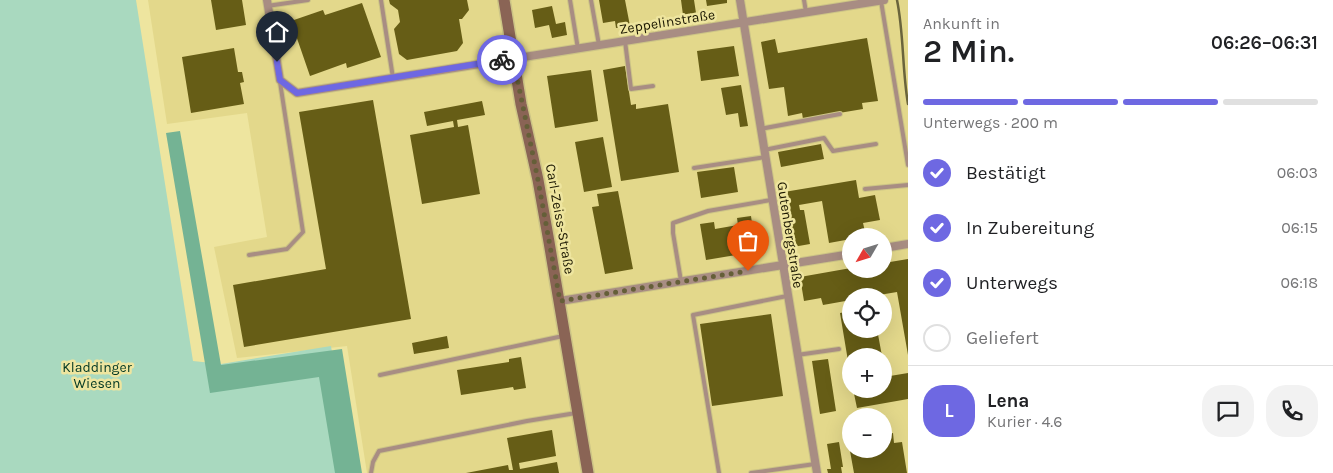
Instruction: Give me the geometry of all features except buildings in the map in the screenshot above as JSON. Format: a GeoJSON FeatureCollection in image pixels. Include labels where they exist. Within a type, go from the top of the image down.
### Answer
{"type":"FeatureCollection","features":[{"type":"Feature","properties":{"kind":"main road","name":"Carl-Zeiss-Straße"},"geometry":{"type":"LineString","coordinates":[[504,0],[513,58],[560,301],[588,473]]}},
{"type":"Feature","properties":{"kind":"street","name":"Gutenbergstraße"},"geometry":{"type":"LineString","coordinates":[[740,0],[816,473]]}},
{"type":"Feature","properties":{"kind":"street","name":"Zeppelinstraße"},"geometry":{"type":"LineString","coordinates":[[280,80],[297,93],[882,0]]}},
{"type":"Feature","properties":{"kind":"street"},"geometry":{"type":"LineString","coordinates":[[267,3],[280,80]]}},
{"type":"Feature","properties":{"kind":"street"},"geometry":{"type":"LineString","coordinates":[[892,247],[908,244]]}},
{"type":"Feature","properties":{"kind":"street"},"geometry":{"type":"LineString","coordinates":[[560,301],[842,255]]}},
{"type":"Feature","properties":{"kind":"lane"},"geometry":{"type":"LineString","coordinates":[[267,3],[308,0]]}},
{"type":"Feature","properties":{"kind":"lane"},"geometry":{"type":"LineString","coordinates":[[381,0],[392,78]]}},
{"type":"Feature","properties":{"kind":"lane"},"geometry":{"type":"LineString","coordinates":[[570,0],[578,49]]}},
{"type":"Feature","properties":{"kind":"lane"},"geometry":{"type":"LineString","coordinates":[[591,0],[599,46]]}},
{"type":"Feature","properties":{"kind":"lane"},"geometry":{"type":"LineString","coordinates":[[804,0],[806,12]]}},
{"type":"Feature","properties":{"kind":"lane"},"geometry":{"type":"LineString","coordinates":[[882,0],[908,165]]}},
{"type":"Feature","properties":{"kind":"lane"},"geometry":{"type":"LineString","coordinates":[[625,41],[632,89],[654,86]]}},
{"type":"Feature","properties":{"kind":"lane"},"geometry":{"type":"LineString","coordinates":[[249,255],[287,249],[303,232],[280,80]]}},
{"type":"Feature","properties":{"kind":"lane"},"geometry":{"type":"LineString","coordinates":[[760,129],[840,114]]}},
{"type":"Feature","properties":{"kind":"lane"},"geometry":{"type":"LineString","coordinates":[[694,168],[764,154],[824,138],[833,151],[876,144]]}},
{"type":"Feature","properties":{"kind":"lane"},"geometry":{"type":"LineString","coordinates":[[866,189],[908,185]]}},
{"type":"Feature","properties":{"kind":"lane"},"geometry":{"type":"LineString","coordinates":[[681,282],[673,223],[708,212],[772,200]]}},
{"type":"Feature","properties":{"kind":"lane"},"geometry":{"type":"LineString","coordinates":[[719,473],[693,315],[787,296]]}},
{"type":"Feature","properties":{"kind":"lane"},"geometry":{"type":"LineString","coordinates":[[380,375],[566,336]]}},
{"type":"Feature","properties":{"kind":"lane"},"geometry":{"type":"LineString","coordinates":[[797,355],[839,349]]}},
{"type":"Feature","properties":{"kind":"lane"},"geometry":{"type":"LineString","coordinates":[[371,473],[373,462],[379,451],[578,413]]}},
{"type":"Feature","properties":{"kind":"lane"},"geometry":{"type":"LineString","coordinates":[[751,473],[815,464]]}},
{"type":"Feature","properties":{"kind":"shaded area"},"geometry":{"type":"Polygon","coordinates":[[[148,0],[908,0],[908,473],[367,473],[347,346],[237,358],[214,247],[267,237],[247,113],[167,124],[148,0]]]}},
{"type":"Feature","properties":{"kind":"green space","name":"Kladdinger Wiesen"},"geometry":{"type":"Polygon","coordinates":[[[0,0],[136,0],[193,361],[221,364],[331,346],[351,473],[0,473],[0,0]]]}},
{"type":"Feature","properties":{"kind":"green space"},"geometry":{"type":"Polygon","coordinates":[[[180,131],[221,365],[342,349],[362,473],[335,473],[319,377],[210,393],[166,133],[180,131]]]}},
{"type":"Feature","properties":{"kind":"railway"},"geometry":{"type":"LineString","coordinates":[[897,0],[908,104]]}},
{"type":"Feature","properties":{"kind":"way so far"},"geometry":{"type":"LineString","coordinates":[[502,60],[513,58],[560,301],[748,271]]}},
{"type":"Feature","properties":{"kind":"route"},"geometry":{"type":"LineString","coordinates":[[277,62],[280,80],[297,93],[502,60]]}}]}
